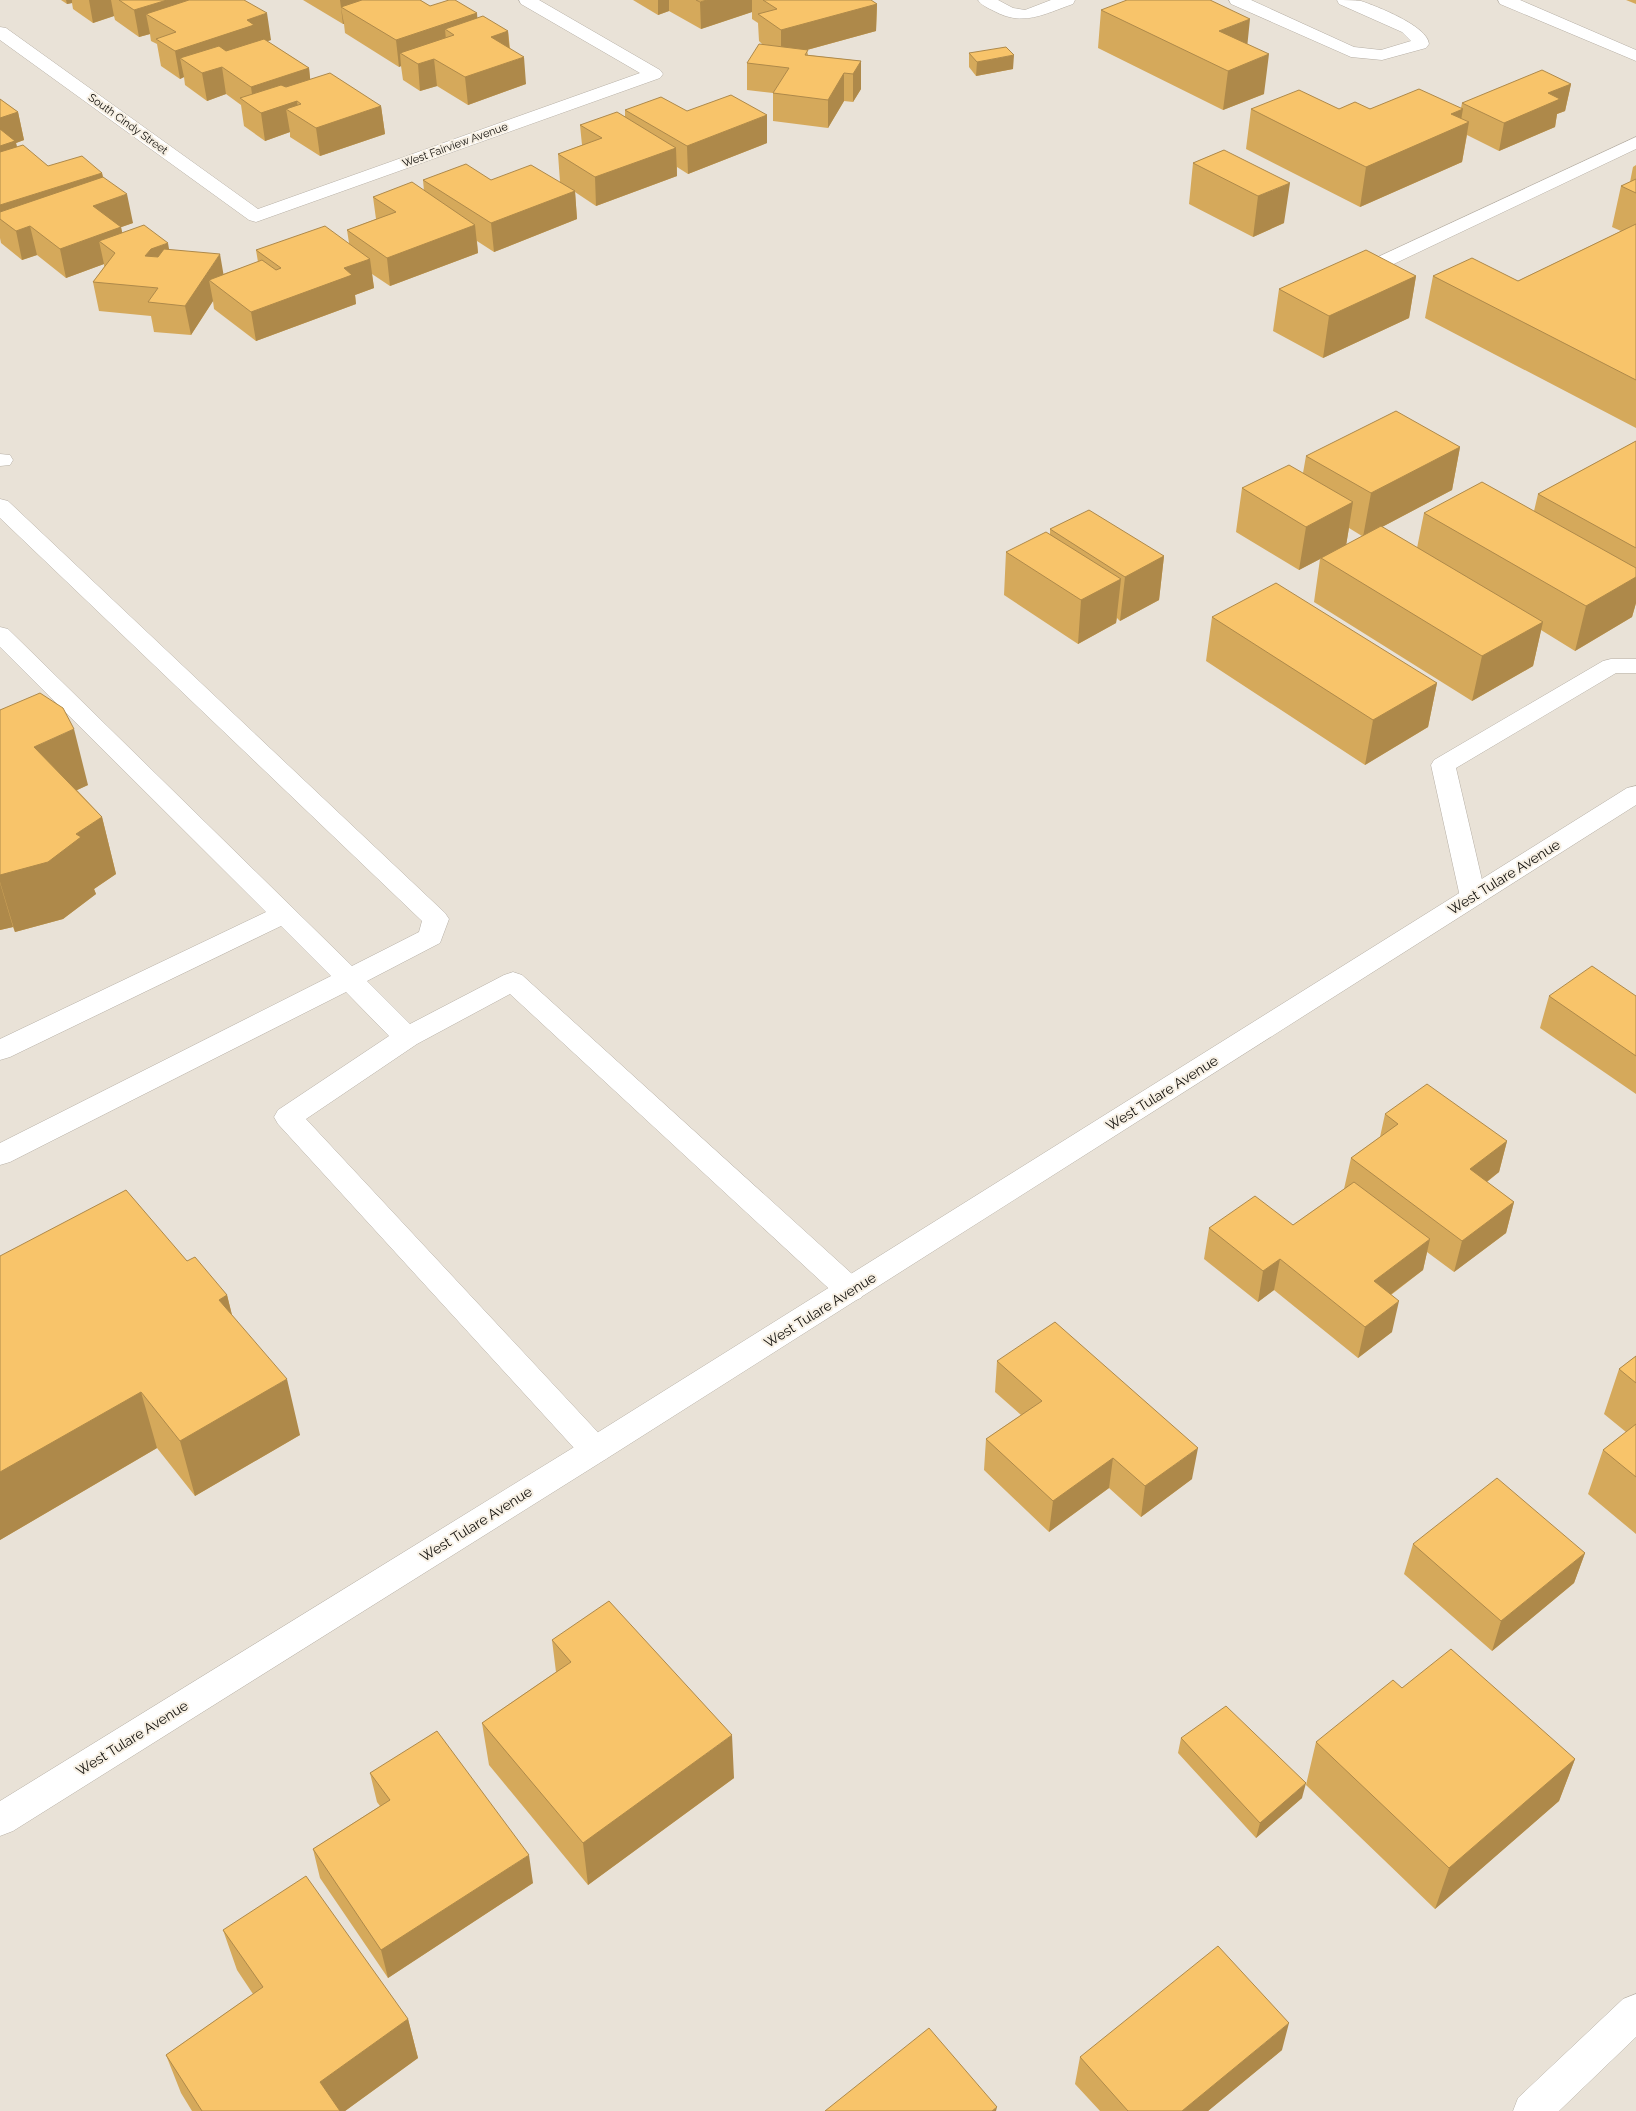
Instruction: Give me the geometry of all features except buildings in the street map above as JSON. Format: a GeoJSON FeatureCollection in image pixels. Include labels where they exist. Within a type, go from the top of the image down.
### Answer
{"type":"FeatureCollection","features":[{"type":"Feature","properties":{"kind":"street","name":"West Fairview Avenue"},"geometry":{"type":"LineString","coordinates":[[256,216],[654,74],[527,0]]}},
{"type":"Feature","properties":{"kind":"street"},"geometry":{"type":"LineString","coordinates":[[986,0],[1008,12],[1026,15],[1067,0]]}},
{"type":"Feature","properties":{"kind":"street"},"geometry":{"type":"LineString","coordinates":[[1237,0],[1351,52],[1382,55],[1420,44],[1420,39],[1408,28],[1345,0]]}},
{"type":"Feature","properties":{"kind":"street"},"geometry":{"type":"LineString","coordinates":[[1506,0],[1636,56]]}},
{"type":"Feature","properties":{"kind":"street","name":"South Cindy Street"},"geometry":{"type":"LineString","coordinates":[[0,32],[256,216]]}},
{"type":"Feature","properties":{"kind":"street"},"geometry":{"type":"LineString","coordinates":[[1372,267],[1636,142]]}},
{"type":"Feature","properties":{"kind":"street"},"geometry":{"type":"LineString","coordinates":[[0,506],[436,919],[431,936],[0,1156]]}},
{"type":"Feature","properties":{"kind":"street"},"geometry":{"type":"LineString","coordinates":[[0,634],[349,977],[407,1037]]}},
{"type":"Feature","properties":{"kind":"street"},"geometry":{"type":"LineString","coordinates":[[1473,897],[1443,765],[1611,666],[1636,666]]}},
{"type":"Feature","properties":{"kind":"street","name":"West Tulare Avenue"},"geometry":{"type":"LineString","coordinates":[[0,1820],[595,1450],[1636,794]]}},
{"type":"Feature","properties":{"kind":"street"},"geometry":{"type":"LineString","coordinates":[[0,1050],[284,914]]}},
{"type":"Feature","properties":{"kind":"street"},"geometry":{"type":"LineString","coordinates":[[595,1450],[288,1117],[407,1037],[513,981],[850,1290]]}},
{"type":"Feature","properties":{"kind":"street"},"geometry":{"type":"LineString","coordinates":[[1532,2111],[1636,2012]]}}]}
